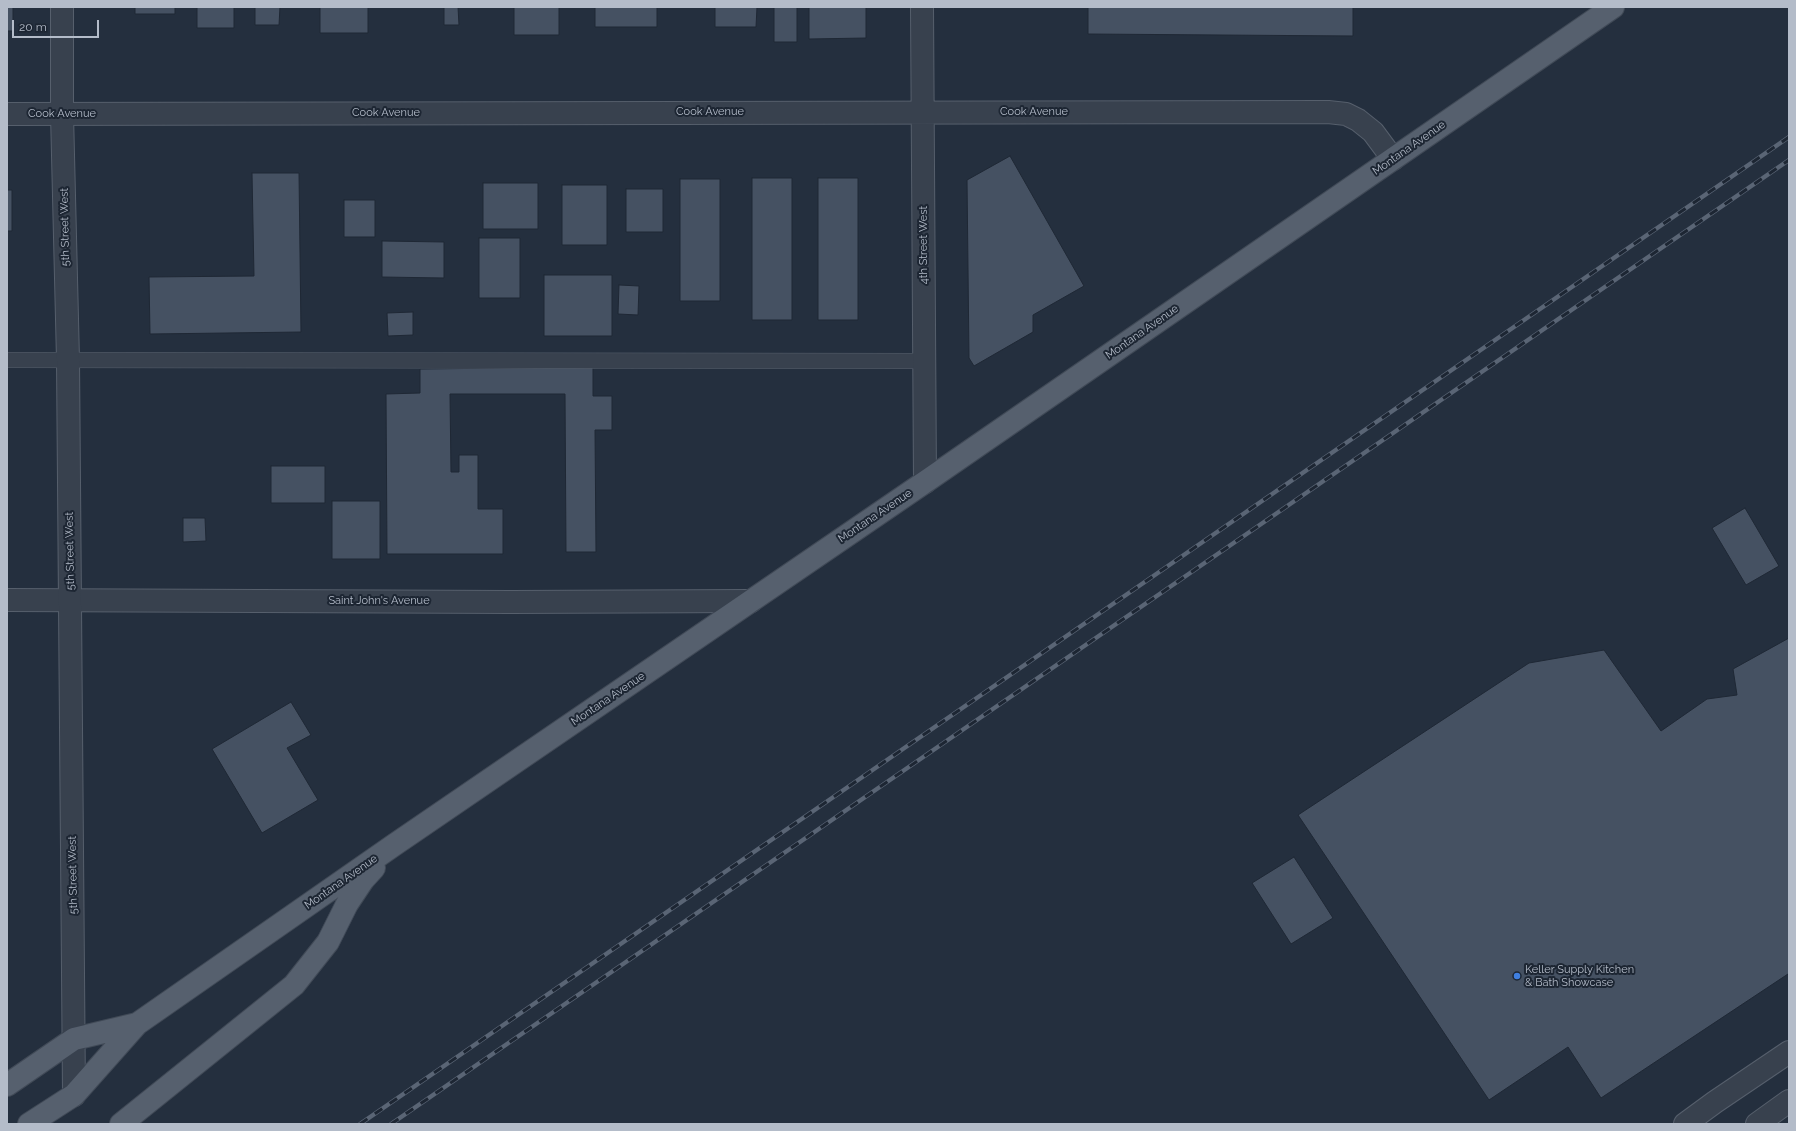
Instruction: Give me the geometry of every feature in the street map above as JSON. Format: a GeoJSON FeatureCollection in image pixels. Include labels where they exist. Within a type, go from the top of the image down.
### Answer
{"type":"FeatureCollection","features":[{"type":"Feature","properties":{"kind":"main road","name":"Montana Avenue"},"geometry":{"type":"LineString","coordinates":[[29,1124],[74,1095],[137,1024],[394,845],[925,482],[1613,7]]}},
{"type":"Feature","properties":{"kind":"main road"},"geometry":{"type":"LineString","coordinates":[[121,1124],[294,985],[328,942],[347,904],[362,880],[394,845]]}},
{"type":"Feature","properties":{"kind":"main road","name":"Montana Avenue"},"geometry":{"type":"LineString","coordinates":[[7,1085],[74,1039],[137,1024]]}},
{"type":"Feature","properties":{"kind":"street","name":"5th Street West"},"geometry":{"type":"LineString","coordinates":[[62,7],[62,114],[68,360],[74,1095]]}},
{"type":"Feature","properties":{"kind":"street","name":"4th Street West"},"geometry":{"type":"LineString","coordinates":[[922,7],[925,482]]}},
{"type":"Feature","properties":{"kind":"street","name":"Cook Avenue"},"geometry":{"type":"LineString","coordinates":[[7,114],[1328,112],[1346,114],[1358,120],[1373,132],[1393,159]]}},
{"type":"Feature","properties":{"kind":"street","name":"Saint John's Avenue"},"geometry":{"type":"LineString","coordinates":[[7,600],[70,599],[512,602],[751,601]]}},
{"type":"Feature","properties":{"kind":"street"},"geometry":{"type":"LineString","coordinates":[[1685,1124],[1789,1052]]}},
{"type":"Feature","properties":{"kind":"street"},"geometry":{"type":"LineString","coordinates":[[1757,1124],[1789,1102]]}},
{"type":"Feature","properties":{"kind":"lane"},"geometry":{"type":"LineString","coordinates":[[7,360],[924,361]]}},
{"type":"Feature","properties":{"kind":"building"},"geometry":{"type":"Polygon","coordinates":[[[7,7],[13,7],[13,31],[7,31],[7,7]]]}},
{"type":"Feature","properties":{"kind":"building"},"geometry":{"type":"Polygon","coordinates":[[[135,7],[175,7],[175,14],[135,14],[135,7]]]}},
{"type":"Feature","properties":{"kind":"building"},"geometry":{"type":"Polygon","coordinates":[[[197,7],[234,7],[234,28],[197,28],[197,7]]]}},
{"type":"Feature","properties":{"kind":"building"},"geometry":{"type":"Polygon","coordinates":[[[255,7],[280,7],[279,25],[255,25],[255,7]]]}},
{"type":"Feature","properties":{"kind":"building"},"geometry":{"type":"Polygon","coordinates":[[[320,7],[368,7],[368,33],[320,33],[320,7]]]}},
{"type":"Feature","properties":{"kind":"building"},"geometry":{"type":"Polygon","coordinates":[[[444,7],[458,7],[459,25],[444,25],[444,7]]]}},
{"type":"Feature","properties":{"kind":"building"},"geometry":{"type":"Polygon","coordinates":[[[514,7],[559,7],[559,35],[514,35],[514,7]]]}},
{"type":"Feature","properties":{"kind":"building"},"geometry":{"type":"Polygon","coordinates":[[[595,7],[657,7],[657,27],[595,27],[595,7]]]}},
{"type":"Feature","properties":{"kind":"building"},"geometry":{"type":"Polygon","coordinates":[[[715,7],[757,7],[756,27],[715,27],[715,7]]]}},
{"type":"Feature","properties":{"kind":"building"},"geometry":{"type":"Polygon","coordinates":[[[774,7],[797,7],[797,42],[774,42],[774,7]]]}},
{"type":"Feature","properties":{"kind":"building"},"geometry":{"type":"Polygon","coordinates":[[[809,7],[866,7],[866,38],[809,39],[809,7]]]}},
{"type":"Feature","properties":{"kind":"building"},"geometry":{"type":"Polygon","coordinates":[[[1088,7],[1353,7],[1353,36],[1088,34],[1088,7]]]}},
{"type":"Feature","properties":{"kind":"building"},"geometry":{"type":"Polygon","coordinates":[[[1010,156],[1084,286],[1033,315],[1033,332],[974,366],[969,358],[967,180],[1010,156]]]}},
{"type":"Feature","properties":{"kind":"building"},"geometry":{"type":"Polygon","coordinates":[[[252,173],[299,173],[301,332],[150,334],[149,277],[254,276],[252,173]]]}},
{"type":"Feature","properties":{"kind":"building"},"geometry":{"type":"Polygon","coordinates":[[[752,178],[792,178],[792,320],[752,320],[752,178]]]}},
{"type":"Feature","properties":{"kind":"building"},"geometry":{"type":"Polygon","coordinates":[[[818,178],[858,178],[858,320],[818,320],[818,178]]]}},
{"type":"Feature","properties":{"kind":"building"},"geometry":{"type":"Polygon","coordinates":[[[680,179],[720,179],[720,301],[680,301],[680,179]]]}},
{"type":"Feature","properties":{"kind":"building"},"geometry":{"type":"Polygon","coordinates":[[[483,183],[538,183],[538,229],[483,229],[483,183]]]}},
{"type":"Feature","properties":{"kind":"building"},"geometry":{"type":"Polygon","coordinates":[[[562,185],[607,185],[607,245],[562,245],[562,185]]]}},
{"type":"Feature","properties":{"kind":"building"},"geometry":{"type":"Polygon","coordinates":[[[626,189],[663,189],[663,232],[626,232],[626,189]]]}},
{"type":"Feature","properties":{"kind":"building"},"geometry":{"type":"Polygon","coordinates":[[[7,190],[12,190],[12,231],[7,231],[7,190]]]}},
{"type":"Feature","properties":{"kind":"building"},"geometry":{"type":"Polygon","coordinates":[[[344,200],[375,200],[375,237],[344,237],[344,200]]]}},
{"type":"Feature","properties":{"kind":"building"},"geometry":{"type":"Polygon","coordinates":[[[479,238],[520,238],[520,298],[479,298],[479,238]]]}},
{"type":"Feature","properties":{"kind":"building"},"geometry":{"type":"Polygon","coordinates":[[[382,241],[444,242],[444,278],[382,277],[382,241]]]}},
{"type":"Feature","properties":{"kind":"building"},"geometry":{"type":"Polygon","coordinates":[[[544,275],[612,275],[612,336],[544,336],[544,275]]]}},
{"type":"Feature","properties":{"kind":"building"},"geometry":{"type":"Polygon","coordinates":[[[619,285],[639,286],[638,315],[618,314],[619,285]]]}},
{"type":"Feature","properties":{"kind":"building"},"geometry":{"type":"Polygon","coordinates":[[[413,312],[413,335],[388,336],[387,313],[413,312]]]}},
{"type":"Feature","properties":{"kind":"building"},"geometry":{"type":"Polygon","coordinates":[[[593,367],[593,396],[612,396],[612,430],[595,430],[596,552],[566,552],[565,394],[450,394],[451,472],[459,472],[459,455],[478,455],[478,509],[503,509],[503,554],[387,554],[386,394],[420,393],[420,369],[593,367]]]}},
{"type":"Feature","properties":{"kind":"building"},"geometry":{"type":"Polygon","coordinates":[[[271,466],[325,466],[325,503],[271,503],[271,466]]]}},
{"type":"Feature","properties":{"kind":"building"},"geometry":{"type":"Polygon","coordinates":[[[332,501],[380,501],[380,559],[332,559],[332,501]]]}},
{"type":"Feature","properties":{"kind":"building"},"geometry":{"type":"Polygon","coordinates":[[[1745,508],[1779,566],[1746,585],[1712,528],[1745,508]]]}},
{"type":"Feature","properties":{"kind":"building"},"geometry":{"type":"Polygon","coordinates":[[[183,518],[205,518],[206,541],[183,542],[183,518]]]}},
{"type":"Feature","properties":{"kind":"building"},"geometry":{"type":"Polygon","coordinates":[[[1789,638],[1789,975],[1788,974],[1601,1098],[1568,1047],[1489,1100],[1298,815],[1529,663],[1604,650],[1661,731],[1707,699],[1737,695],[1733,669],[1789,638]]]}},
{"type":"Feature","properties":{"kind":"building"},"geometry":{"type":"Polygon","coordinates":[[[291,702],[311,735],[287,748],[318,800],[262,833],[212,749],[291,702]]]}},
{"type":"Feature","properties":{"kind":"building"},"geometry":{"type":"Polygon","coordinates":[[[1294,857],[1333,918],[1291,944],[1252,883],[1294,857]]]}},
{"type":"Feature","properties":{"kind":"railway"},"geometry":{"type":"LineString","coordinates":[[360,1124],[1789,137]]}},
{"type":"Feature","properties":{"kind":"railway"},"geometry":{"type":"LineString","coordinates":[[391,1124],[1789,160]]}},
{"type":"Feature","properties":{"kind":"place","name":"Keller Supply Kitchen & Bath Showcase"},"geometry":{"type":"Point","coordinates":[1517,976]}}]}
